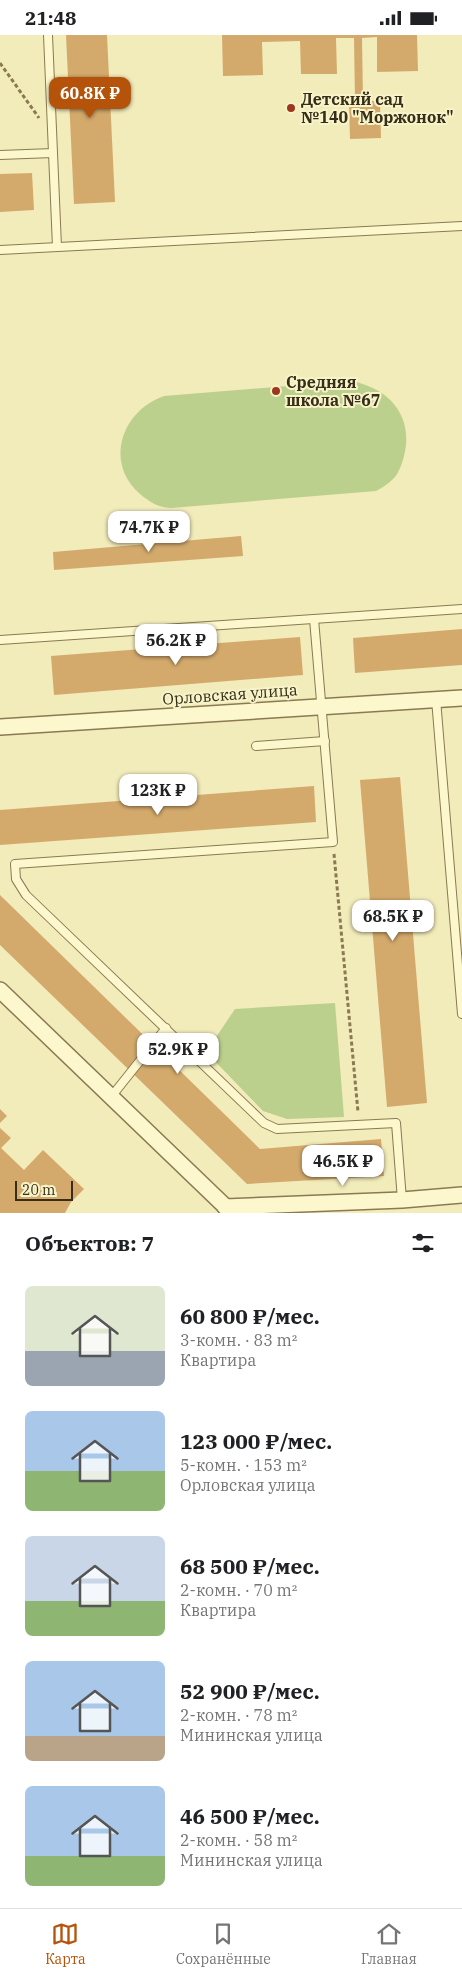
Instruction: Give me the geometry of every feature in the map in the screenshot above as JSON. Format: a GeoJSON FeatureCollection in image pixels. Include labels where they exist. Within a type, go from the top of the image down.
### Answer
{"type":"FeatureCollection","features":[{"type":"Feature","properties":{"kind":"street","name":"Орловская улица"},"geometry":{"type":"LineString","coordinates":[[0,727],[462,698]]}},
{"type":"Feature","properties":{"kind":"street"},"geometry":{"type":"LineString","coordinates":[[0,990],[228,1210],[350,1207],[462,1195]]}},
{"type":"Feature","properties":{"kind":"lane"},"geometry":{"type":"LineString","coordinates":[[48,35],[57,247]]}},
{"type":"Feature","properties":{"kind":"lane"},"geometry":{"type":"LineString","coordinates":[[0,155],[53,153]]}},
{"type":"Feature","properties":{"kind":"lane"},"geometry":{"type":"LineString","coordinates":[[0,250],[462,226]]}},
{"type":"Feature","properties":{"kind":"lane"},"geometry":{"type":"LineString","coordinates":[[0,640],[462,609]]}},
{"type":"Feature","properties":{"kind":"lane"},"geometry":{"type":"LineString","coordinates":[[314,619],[333,842],[15,864],[16,879],[26,895],[264,1123],[277,1129],[396,1123],[402,1200]]}},
{"type":"Feature","properties":{"kind":"lane"},"geometry":{"type":"LineString","coordinates":[[436,699],[462,1014]]}},
{"type":"Feature","properties":{"kind":"lane"},"geometry":{"type":"LineString","coordinates":[[256,746],[325,741]]}},
{"type":"Feature","properties":{"kind":"lane"},"geometry":{"type":"LineString","coordinates":[[111,1097],[166,1029]]}},
{"type":"Feature","properties":{"kind":"path"},"geometry":{"type":"LineString","coordinates":[[0,63],[52,137]]}},
{"type":"Feature","properties":{"kind":"path"},"geometry":{"type":"LineString","coordinates":[[333,842],[359,1125]]}},
{"type":"Feature","properties":{"kind":"green space"},"geometry":{"type":"Polygon","coordinates":[[[351,381],[377,390],[387,397],[396,406],[405,428],[406,442],[400,468],[391,481],[376,491],[171,508],[154,504],[140,494],[129,482],[123,468],[120,453],[122,439],[128,425],[137,413],[149,403],[164,396],[351,381]]]}},
{"type":"Feature","properties":{"kind":"green space"},"geometry":{"type":"Polygon","coordinates":[[[335,1003],[344,1117],[287,1119],[263,1111],[206,1052],[235,1009],[335,1003]]]}},
{"type":"Feature","properties":{"kind":"building"},"geometry":{"type":"Polygon","coordinates":[[[66,35],[107,35],[115,202],[74,204],[66,35]]]}},
{"type":"Feature","properties":{"kind":"building"},"geometry":{"type":"Polygon","coordinates":[[[222,35],[417,35],[418,71],[377,72],[377,37],[362,38],[363,101],[380,101],[381,138],[350,139],[349,101],[355,101],[354,38],[336,38],[337,74],[301,74],[300,41],[262,42],[263,75],[223,76],[222,35]]]}},
{"type":"Feature","properties":{"kind":"building"},"geometry":{"type":"Polygon","coordinates":[[[32,173],[34,210],[0,212],[0,174],[32,173]]]}},
{"type":"Feature","properties":{"kind":"building"},"geometry":{"type":"Polygon","coordinates":[[[241,536],[243,556],[54,570],[53,552],[241,536]]]}},
{"type":"Feature","properties":{"kind":"building"},"geometry":{"type":"Polygon","coordinates":[[[462,629],[462,665],[355,673],[353,638],[462,629]]]}},
{"type":"Feature","properties":{"kind":"building"},"geometry":{"type":"Polygon","coordinates":[[[300,637],[303,675],[54,695],[51,656],[300,637]]]}},
{"type":"Feature","properties":{"kind":"building"},"geometry":{"type":"Polygon","coordinates":[[[400,777],[427,1103],[387,1107],[360,780],[400,777]]]}},
{"type":"Feature","properties":{"kind":"building"},"geometry":{"type":"Polygon","coordinates":[[[314,786],[316,822],[0,845],[0,810],[314,786]]]}},
{"type":"Feature","properties":{"kind":"building"},"geometry":{"type":"Polygon","coordinates":[[[0,895],[260,1149],[381,1139],[384,1176],[247,1184],[0,945],[0,895]]]}},
{"type":"Feature","properties":{"kind":"building"},"geometry":{"type":"Polygon","coordinates":[[[0,1109],[7,1116],[0,1123],[0,1109]]]}},
{"type":"Feature","properties":{"kind":"building"},"geometry":{"type":"Polygon","coordinates":[[[0,1128],[11,1138],[1,1148],[24,1170],[43,1150],[84,1189],[71,1202],[65,1213],[0,1213],[0,1128]]]}},
{"type":"Feature","properties":{"kind":"place","name":"Детский сад №140 \"Моржонок\""},"geometry":{"type":"Point","coordinates":[291,108]}},
{"type":"Feature","properties":{"kind":"place","name":"Средняя школа №67"},"geometry":{"type":"Point","coordinates":[276,391]}}]}
